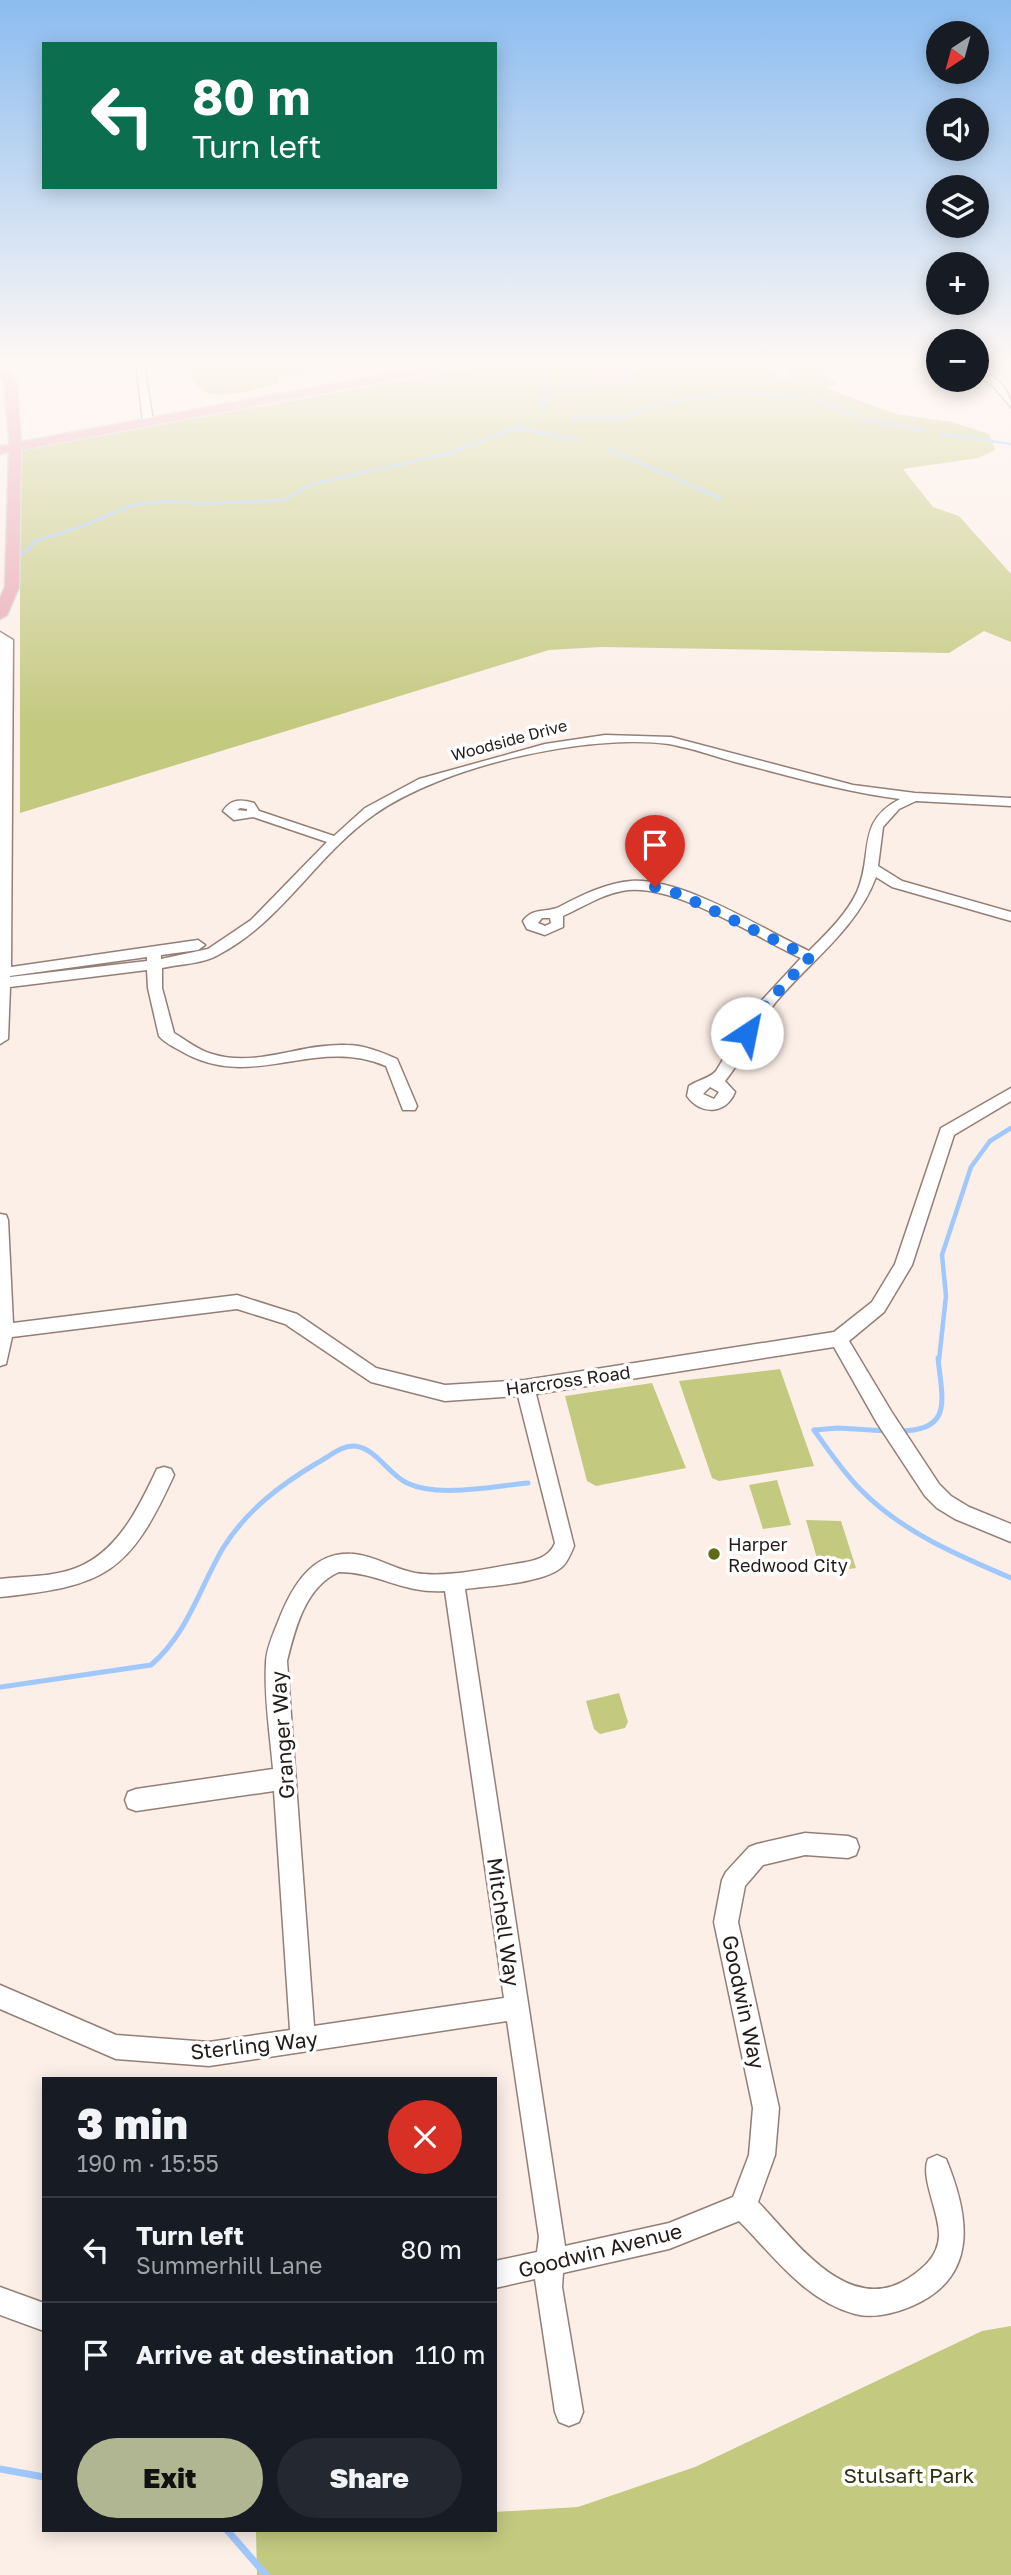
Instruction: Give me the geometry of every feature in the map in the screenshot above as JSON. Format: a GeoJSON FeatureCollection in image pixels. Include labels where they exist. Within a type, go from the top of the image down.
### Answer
{"type":"FeatureCollection","features":[{"type":"Feature","properties":{"kind":"main road"},"geometry":{"type":"LineString","coordinates":[[0,615],[12,587],[4,530],[7,488]]}},
{"type":"Feature","properties":{"kind":"street"},"geometry":{"type":"LineString","coordinates":[[0,635],[6,640],[0,1039]]}},
{"type":"Feature","properties":{"kind":"street","name":"Woodside Drive"},"geometry":{"type":"LineString","coordinates":[[2,978],[212,953],[236,938],[276,905],[336,841],[369,811],[423,782],[571,740],[634,737],[671,741],[853,789],[915,797],[1011,802]]}},
{"type":"Feature","properties":{"kind":"street"},"geometry":{"type":"LineString","coordinates":[[853,789],[882,815]]}},
{"type":"Feature","properties":{"kind":"street"},"geometry":{"type":"LineString","coordinates":[[715,1082],[726,1072],[757,1014],[851,912],[864,891],[871,868],[875,830],[882,815],[895,805],[915,797]]}},
{"type":"Feature","properties":{"kind":"street"},"geometry":{"type":"LineString","coordinates":[[253,813],[336,841]]}},
{"type":"Feature","properties":{"kind":"street"},"geometry":{"type":"LineString","coordinates":[[871,868],[897,884],[1011,917]]}},
{"type":"Feature","properties":{"kind":"street"},"geometry":{"type":"LineString","coordinates":[[556,915],[610,890],[633,884],[655,887],[679,894],[810,957]]}},
{"type":"Feature","properties":{"kind":"street"},"geometry":{"type":"LineString","coordinates":[[864,891],[897,884]]}},
{"type":"Feature","properties":{"kind":"street"},"geometry":{"type":"LineString","coordinates":[[153,958],[160,1017],[167,1035],[193,1052],[213,1060],[245,1062],[330,1051],[368,1053],[392,1063],[409,1106]]}},
{"type":"Feature","properties":{"kind":"street"},"geometry":{"type":"LineString","coordinates":[[1011,1094],[947,1132],[903,1265],[878,1307],[839,1339],[884,1417],[932,1490],[944,1502],[996,1529],[1011,1533]]}},
{"type":"Feature","properties":{"kind":"street"},"geometry":{"type":"LineString","coordinates":[[0,1220],[4,1331],[0,1359]]}},
{"type":"Feature","properties":{"kind":"street","name":"Harcross Road"},"geometry":{"type":"LineString","coordinates":[[4,1331],[237,1302],[291,1319],[371,1374],[445,1392],[525,1388],[839,1339]]}},
{"type":"Feature","properties":{"kind":"street","name":"Granger Way"},"geometry":{"type":"LineString","coordinates":[[303,2040],[276,1661],[284,1626],[304,1587],[339,1563],[357,1563],[388,1575],[423,1583],[454,1582],[542,1567],[560,1556],[565,1543],[525,1388]]}},
{"type":"Feature","properties":{"kind":"street"},"geometry":{"type":"LineString","coordinates":[[0,1588],[41,1584],[80,1576],[103,1564],[147,1514],[164,1475]]}},
{"type":"Feature","properties":{"kind":"street","name":"Mitchell Way"},"geometry":{"type":"LineString","coordinates":[[454,1582],[552,2237],[548,2287],[569,2412]]}},
{"type":"Feature","properties":{"kind":"street"},"geometry":{"type":"LineString","coordinates":[[135,1800],[285,1779]]}},
{"type":"Feature","properties":{"kind":"street","name":"Goodwin Way"},"geometry":{"type":"LineString","coordinates":[[743,2206],[762,2155],[766,2108],[726,1922],[734,1880],[757,1855],[805,1844],[848,1847]]}},
{"type":"Feature","properties":{"kind":"street","name":"Sterling Way"},"geometry":{"type":"LineString","coordinates":[[0,1997],[116,2047],[209,2054],[516,2008]]}},
{"type":"Feature","properties":{"kind":"street"},"geometry":{"type":"LineString","coordinates":[[743,2206],[811,2277],[854,2301],[897,2300],[930,2282],[950,2255],[953,2216],[937,2168]]}},
{"type":"Feature","properties":{"kind":"street","name":"Goodwin Avenue"},"geometry":{"type":"LineString","coordinates":[[497,2274],[669,2236],[743,2206]]}},
{"type":"Feature","properties":{"kind":"street"},"geometry":{"type":"LineString","coordinates":[[0,2301],[42,2316]]}},
{"type":"Feature","properties":{"kind":"green space"},"geometry":{"type":"Polygon","coordinates":[[[20,483],[914,483],[933,507],[959,516],[1011,574],[1011,642],[984,631],[949,653],[601,647],[549,650],[20,813],[20,483]]]}},
{"type":"Feature","properties":{"kind":"green space"},"geometry":{"type":"Polygon","coordinates":[[[780,1369],[814,1466],[719,1481],[712,1478],[679,1381],[780,1369]]]}},
{"type":"Feature","properties":{"kind":"green space"},"geometry":{"type":"Polygon","coordinates":[[[652,1383],[686,1468],[596,1486],[587,1481],[565,1396],[652,1383]]]}},
{"type":"Feature","properties":{"kind":"green space"},"geometry":{"type":"Polygon","coordinates":[[[777,1480],[791,1525],[763,1529],[749,1485],[777,1480]]]}},
{"type":"Feature","properties":{"kind":"green space"},"geometry":{"type":"Polygon","coordinates":[[[806,1520],[841,1521],[856,1568],[821,1573],[806,1520]]]}},
{"type":"Feature","properties":{"kind":"green space"},"geometry":{"type":"Polygon","coordinates":[[[619,1693],[628,1722],[625,1728],[600,1734],[594,1729],[586,1701],[619,1693]]]}},
{"type":"Feature","properties":{"kind":"green space","name":"Stulsaft Park"},"geometry":{"type":"Polygon","coordinates":[[[1011,2326],[1011,2575],[257,2575],[256,2532],[497,2532],[497,2512],[578,2507],[695,2467],[982,2331],[1011,2326]]]}},
{"type":"Feature","properties":{"kind":"waterway"},"geometry":{"type":"LineString","coordinates":[[17,559],[36,541],[88,524],[132,505],[166,501],[200,504],[283,500],[316,483]]}},
{"type":"Feature","properties":{"kind":"waterway"},"geometry":{"type":"LineString","coordinates":[[686,483],[720,498]]}},
{"type":"Feature","properties":{"kind":"waterway"},"geometry":{"type":"LineString","coordinates":[[939,1360],[946,1296],[942,1255],[971,1167],[990,1141],[1011,1128]]}},
{"type":"Feature","properties":{"kind":"waterway"},"geometry":{"type":"LineString","coordinates":[[899,1431],[917,1430],[937,1419],[942,1399],[938,1358]]}},
{"type":"Feature","properties":{"kind":"waterway"},"geometry":{"type":"LineString","coordinates":[[887,1431],[838,1428],[814,1430],[854,1483],[894,1518],[951,1552],[1011,1578]]}},
{"type":"Feature","properties":{"kind":"waterway"},"geometry":{"type":"LineString","coordinates":[[1,1687],[151,1665],[184,1625],[223,1548],[242,1522],[290,1480],[345,1447],[363,1448],[400,1479],[434,1490],[466,1490],[528,1483]]}},
{"type":"Feature","properties":{"kind":"waterway"},"geometry":{"type":"LineString","coordinates":[[0,2469],[42,2477]]}},
{"type":"Feature","properties":{"kind":"waterway"},"geometry":{"type":"LineString","coordinates":[[229,2532],[266,2575]]}},
{"type":"Feature","properties":{"kind":"place","name":"Harper Redwood City"},"geometry":{"type":"Point","coordinates":[714,1554]}},
{"type":"Feature","properties":{"kind":"route"},"geometry":{"type":"LineString","coordinates":[[655,887],[679,894],[810,957],[757,1014],[747,1033]]}}]}
